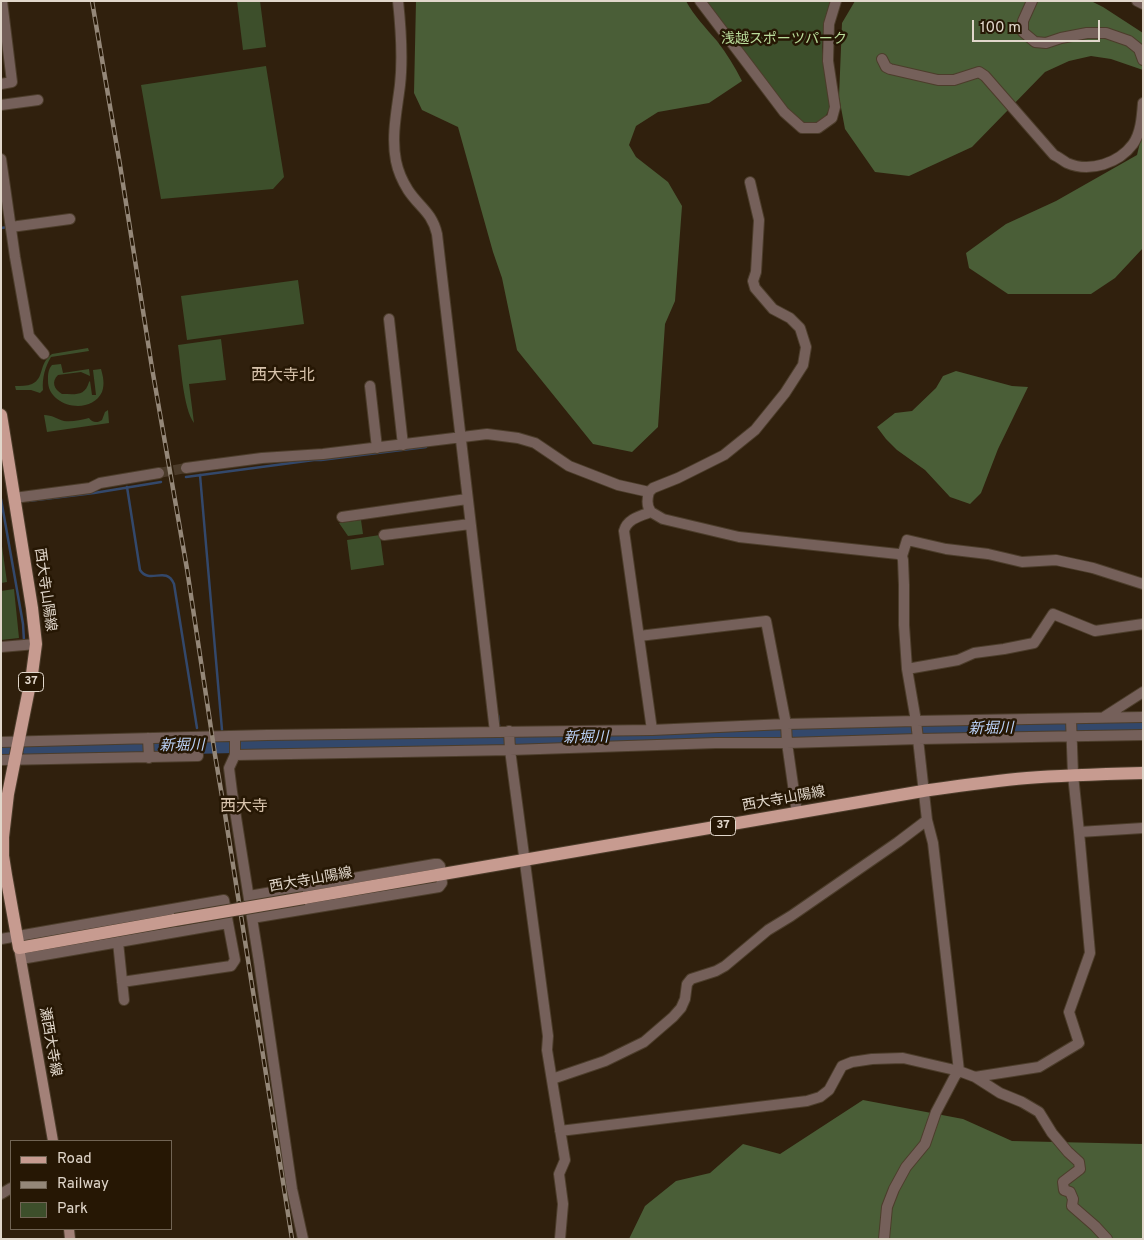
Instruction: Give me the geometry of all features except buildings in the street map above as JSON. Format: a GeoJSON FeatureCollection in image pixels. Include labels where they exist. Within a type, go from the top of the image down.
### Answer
{"type":"FeatureCollection","features":[{"type":"Feature","properties":{"kind":"main road","name":"西大寺山陽線"},"geometry":{"type":"LineString","coordinates":[[1,415],[4,453],[14,498],[34,617],[36,644],[5,818],[4,856],[6,875],[19,948],[923,791],[993,782],[1073,775],[1143,773]]}},
{"type":"Feature","properties":{"kind":"main road","name":"瀬西大寺線"},"geometry":{"type":"LineString","coordinates":[[19,948],[53,1140]]}},
{"type":"Feature","properties":{"kind":"street"},"geometry":{"type":"LineString","coordinates":[[1,84],[12,82],[2,1]]}},
{"type":"Feature","properties":{"kind":"street"},"geometry":{"type":"LineString","coordinates":[[398,1],[401,29],[400,84],[395,116],[395,148],[397,163],[408,190],[431,218],[437,234],[495,732]]}},
{"type":"Feature","properties":{"kind":"street"},"geometry":{"type":"LineString","coordinates":[[700,1],[784,112],[802,128],[818,128],[832,118],[835,107],[828,61],[829,24],[836,1]]}},
{"type":"Feature","properties":{"kind":"street"},"geometry":{"type":"LineString","coordinates":[[1032,1],[1023,21],[1023,32],[1036,42],[1046,43],[1087,33],[1106,33],[1129,41],[1139,49],[1143,60]]}},
{"type":"Feature","properties":{"kind":"street"},"geometry":{"type":"LineString","coordinates":[[1137,1],[1143,4]]}},
{"type":"Feature","properties":{"kind":"street"},"geometry":{"type":"LineString","coordinates":[[882,58],[886,67],[938,80],[954,80],[979,72],[985,76],[1054,154],[1067,163],[1081,167],[1097,167],[1118,158],[1133,143],[1142,115],[1143,103]]}},
{"type":"Feature","properties":{"kind":"street"},"geometry":{"type":"LineString","coordinates":[[1,105],[38,100]]}},
{"type":"Feature","properties":{"kind":"street"},"geometry":{"type":"LineString","coordinates":[[1,158],[8,225],[29,336],[44,354]]}},
{"type":"Feature","properties":{"kind":"street"},"geometry":{"type":"LineString","coordinates":[[750,182],[759,220],[756,272],[753,281],[755,288],[773,309],[790,318],[800,328],[806,347],[803,365],[785,393],[754,430],[724,455],[653,488],[649,492],[647,501],[649,510],[663,519],[739,537],[898,554],[902,556]]}},
{"type":"Feature","properties":{"kind":"street"},"geometry":{"type":"LineString","coordinates":[[8,225],[70,219]]}},
{"type":"Feature","properties":{"kind":"street"},"geometry":{"type":"LineString","coordinates":[[388,320],[403,444]]}},
{"type":"Feature","properties":{"kind":"street"},"geometry":{"type":"LineString","coordinates":[[370,386],[376,448]]}},
{"type":"Feature","properties":{"kind":"street"},"geometry":{"type":"LineString","coordinates":[[186,468],[487,434],[518,438],[536,443],[569,466],[618,484],[649,492]]}},
{"type":"Feature","properties":{"kind":"street"},"geometry":{"type":"LineString","coordinates":[[14,498],[90,488],[100,483],[159,472]]}},
{"type":"Feature","properties":{"kind":"street"},"geometry":{"type":"LineString","coordinates":[[342,517],[467,499]]}},
{"type":"Feature","properties":{"kind":"street"},"geometry":{"type":"LineString","coordinates":[[651,512],[637,517],[628,523],[624,531],[652,730]]}},
{"type":"Feature","properties":{"kind":"street"},"geometry":{"type":"LineString","coordinates":[[384,535],[470,524]]}},
{"type":"Feature","properties":{"kind":"street"},"geometry":{"type":"LineString","coordinates":[[884,1239],[887,1207],[894,1189],[906,1167],[925,1144],[936,1112],[959,1071],[933,843],[927,820],[917,723],[907,669],[902,556],[908,540],[946,549],[988,554],[1022,562],[1056,560],[1093,568],[1143,584]]}},
{"type":"Feature","properties":{"kind":"street"},"geometry":{"type":"LineString","coordinates":[[907,669],[958,660],[974,653],[1034,643],[1053,614],[1095,631],[1143,624]]}},
{"type":"Feature","properties":{"kind":"street"},"geometry":{"type":"LineString","coordinates":[[639,636],[766,621],[786,726],[798,813]]}},
{"type":"Feature","properties":{"kind":"street"},"geometry":{"type":"LineString","coordinates":[[1,647],[36,644]]}},
{"type":"Feature","properties":{"kind":"street"},"geometry":{"type":"LineString","coordinates":[[1103,718],[1143,692]]}},
{"type":"Feature","properties":{"kind":"street"},"geometry":{"type":"LineString","coordinates":[[1,742],[495,732],[509,741],[716,735],[786,726],[1070,721],[1143,717]]}},
{"type":"Feature","properties":{"kind":"street"},"geometry":{"type":"LineString","coordinates":[[975,1077],[1040,1067],[1079,1043],[1069,1012],[1090,953],[1073,775],[1070,721]]}},
{"type":"Feature","properties":{"kind":"street"},"geometry":{"type":"LineString","coordinates":[[235,753],[446,750],[509,741],[652,730],[787,741],[1143,735]]}},
{"type":"Feature","properties":{"kind":"street"},"geometry":{"type":"LineString","coordinates":[[445,734],[446,750]]}},
{"type":"Feature","properties":{"kind":"street"},"geometry":{"type":"LineString","coordinates":[[267,736],[267,752]]}},
{"type":"Feature","properties":{"kind":"street"},"geometry":{"type":"LineString","coordinates":[[235,738],[235,753],[229,768],[292,1189],[303,1239]]}},
{"type":"Feature","properties":{"kind":"street"},"geometry":{"type":"LineString","coordinates":[[1,760],[198,756],[197,739]]}},
{"type":"Feature","properties":{"kind":"street"},"geometry":{"type":"LineString","coordinates":[[148,740],[149,756]]}},
{"type":"Feature","properties":{"kind":"street"},"geometry":{"type":"LineString","coordinates":[[509,741],[548,1036],[547,1050],[565,1160],[559,1174],[563,1204],[560,1239]]}},
{"type":"Feature","properties":{"kind":"street"},"geometry":{"type":"LineString","coordinates":[[552,1079],[606,1061],[644,1042],[674,1017],[681,1008],[685,999],[686,984],[691,979],[724,966],[768,930],[898,842],[927,820]]}},
{"type":"Feature","properties":{"kind":"street"},"geometry":{"type":"LineString","coordinates":[[1079,832],[1143,828]]}},
{"type":"Feature","properties":{"kind":"street"},"geometry":{"type":"LineString","coordinates":[[249,896],[436,864],[440,866],[442,883],[439,887],[252,918]]}},
{"type":"Feature","properties":{"kind":"street"},"geometry":{"type":"LineString","coordinates":[[19,948],[224,900],[235,960],[231,966],[122,982]]}},
{"type":"Feature","properties":{"kind":"street"},"geometry":{"type":"LineString","coordinates":[[1,940],[19,948],[118,942],[228,923]]}},
{"type":"Feature","properties":{"kind":"street"},"geometry":{"type":"LineString","coordinates":[[118,942],[124,1000]]}},
{"type":"Feature","properties":{"kind":"street"},"geometry":{"type":"LineString","coordinates":[[560,1131],[807,1101],[820,1097],[829,1090],[842,1066],[872,1058],[903,1058],[959,1071],[975,1077],[1000,1093],[1022,1102],[1039,1112],[1052,1133],[1079,1162],[1080,1169],[1063,1182],[1064,1190],[1070,1192],[1073,1199],[1072,1206],[1095,1226],[1106,1239]]}},
{"type":"Feature","properties":{"kind":"green space"},"geometry":{"type":"Polygon","coordinates":[[[237,1],[260,1],[266,47],[243,50],[237,1]]]}},
{"type":"Feature","properties":{"kind":"green space"},"geometry":{"type":"Polygon","coordinates":[[[416,1],[686,1],[696,17],[724,51],[742,81],[709,103],[658,112],[636,126],[629,145],[636,157],[668,182],[682,206],[675,301],[665,324],[658,427],[632,452],[593,444],[517,350],[502,278],[458,127],[422,110],[414,93],[416,1]]]}},
{"type":"Feature","properties":{"kind":"green space","name":"浅越スポーツパーク"},"geometry":{"type":"Polygon","coordinates":[[[705,1],[830,1],[824,24],[822,48],[831,106],[824,119],[816,125],[807,124],[795,118],[705,1]]]}},
{"type":"Feature","properties":{"kind":"green space"},"geometry":{"type":"Polygon","coordinates":[[[855,1],[1091,1],[1143,33],[1143,70],[1111,59],[1091,56],[1069,61],[1045,72],[972,147],[909,176],[875,172],[845,129],[839,97],[842,23],[855,1]]]}},
{"type":"Feature","properties":{"kind":"green space"},"geometry":{"type":"Polygon","coordinates":[[[266,66],[284,177],[273,189],[161,199],[141,85],[266,66]]]}},
{"type":"Feature","properties":{"kind":"green space"},"geometry":{"type":"Polygon","coordinates":[[[1143,130],[1143,248],[1115,278],[1091,294],[1008,294],[969,268],[966,253],[1006,224],[1056,201],[1137,155],[1143,130]]]}},
{"type":"Feature","properties":{"kind":"green space"},"geometry":{"type":"Polygon","coordinates":[[[298,280],[304,324],[187,340],[181,296],[298,280]]]}},
{"type":"Feature","properties":{"kind":"green space"},"geometry":{"type":"Polygon","coordinates":[[[221,339],[226,380],[189,384],[194,423],[187,407],[178,345],[221,339]]]}},
{"type":"Feature","properties":{"kind":"green space"},"geometry":{"type":"Polygon","coordinates":[[[88,348],[89,351],[51,357],[44,373],[43,390],[40,393],[31,390],[16,390],[15,386],[32,384],[39,378],[45,362],[52,354],[88,348]]]}},
{"type":"Feature","properties":{"kind":"green space"},"geometry":{"type":"Polygon","coordinates":[[[61,364],[63,373],[89,369],[90,376],[81,372],[58,375],[54,385],[62,394],[78,394],[85,390],[90,381],[92,395],[96,395],[93,370],[101,369],[103,377],[102,392],[89,404],[80,406],[70,405],[54,397],[50,389],[48,372],[52,365],[61,364]]]}},
{"type":"Feature","properties":{"kind":"green space"},"geometry":{"type":"Polygon","coordinates":[[[956,371],[1012,386],[1028,387],[998,449],[981,493],[970,504],[950,497],[925,470],[897,450],[877,427],[895,413],[912,411],[936,388],[943,376],[956,371]]]}},
{"type":"Feature","properties":{"kind":"green space"},"geometry":{"type":"Polygon","coordinates":[[[108,410],[109,423],[47,432],[44,415],[64,421],[89,418],[93,422],[97,422],[102,420],[105,412],[108,410]]]}},
{"type":"Feature","properties":{"kind":"green space"},"geometry":{"type":"Polygon","coordinates":[[[361,520],[363,534],[348,536],[339,523],[361,520]]]}},
{"type":"Feature","properties":{"kind":"green space"},"geometry":{"type":"Polygon","coordinates":[[[380,535],[384,565],[351,570],[347,540],[380,535]]]}},
{"type":"Feature","properties":{"kind":"green space"},"geometry":{"type":"Polygon","coordinates":[[[1,539],[7,582],[1,583],[1,539]]]}},
{"type":"Feature","properties":{"kind":"green space"},"geometry":{"type":"Polygon","coordinates":[[[14,589],[19,638],[1,640],[1,591],[14,589]]]}},
{"type":"Feature","properties":{"kind":"green space"},"geometry":{"type":"Polygon","coordinates":[[[863,1100],[963,1119],[1012,1141],[1143,1144],[1143,1239],[629,1239],[645,1206],[676,1181],[710,1173],[743,1144],[780,1154],[863,1100]]]}},
{"type":"Feature","properties":{"kind":"waterway"},"geometry":{"type":"LineString","coordinates":[[1,228],[8,227]]}},
{"type":"Feature","properties":{"kind":"waterway"},"geometry":{"type":"LineString","coordinates":[[186,477],[426,447]]}},
{"type":"Feature","properties":{"kind":"waterway"},"geometry":{"type":"LineString","coordinates":[[200,475],[222,730]]}},
{"type":"Feature","properties":{"kind":"waterway"},"geometry":{"type":"LineString","coordinates":[[28,501],[161,482]]}},
{"type":"Feature","properties":{"kind":"waterway"},"geometry":{"type":"LineString","coordinates":[[127,487],[140,570],[148,576],[167,576],[174,584],[197,728]]}},
{"type":"Feature","properties":{"kind":"waterway"},"geometry":{"type":"LineString","coordinates":[[1,499],[23,624],[24,641],[22,642]]}},
{"type":"Feature","properties":{"kind":"waterway"},"geometry":{"type":"LineString","coordinates":[[498,715],[499,726]]}},
{"type":"Feature","properties":{"kind":"waterway","name":"新堀川"},"geometry":{"type":"LineString","coordinates":[[30,750],[1143,727]]}},
{"type":"Feature","properties":{"kind":"waterway","name":"新堀川"},"geometry":{"type":"LineString","coordinates":[[223,741],[223,746]]}},
{"type":"Feature","properties":{"kind":"tunnel"},"geometry":{"type":"LineString","coordinates":[[159,473],[186,468]]}},
{"type":"Feature","properties":{"kind":"railway"},"geometry":{"type":"LineString","coordinates":[[92,1],[187,569],[292,1239]]}},
{"type":"Feature","properties":{"kind":"district","name":"西大寺北"},"geometry":{"type":"Point","coordinates":[283,377]}},
{"type":"Feature","properties":{"kind":"district","name":"西大寺"},"geometry":{"type":"Point","coordinates":[244,808]}}]}
